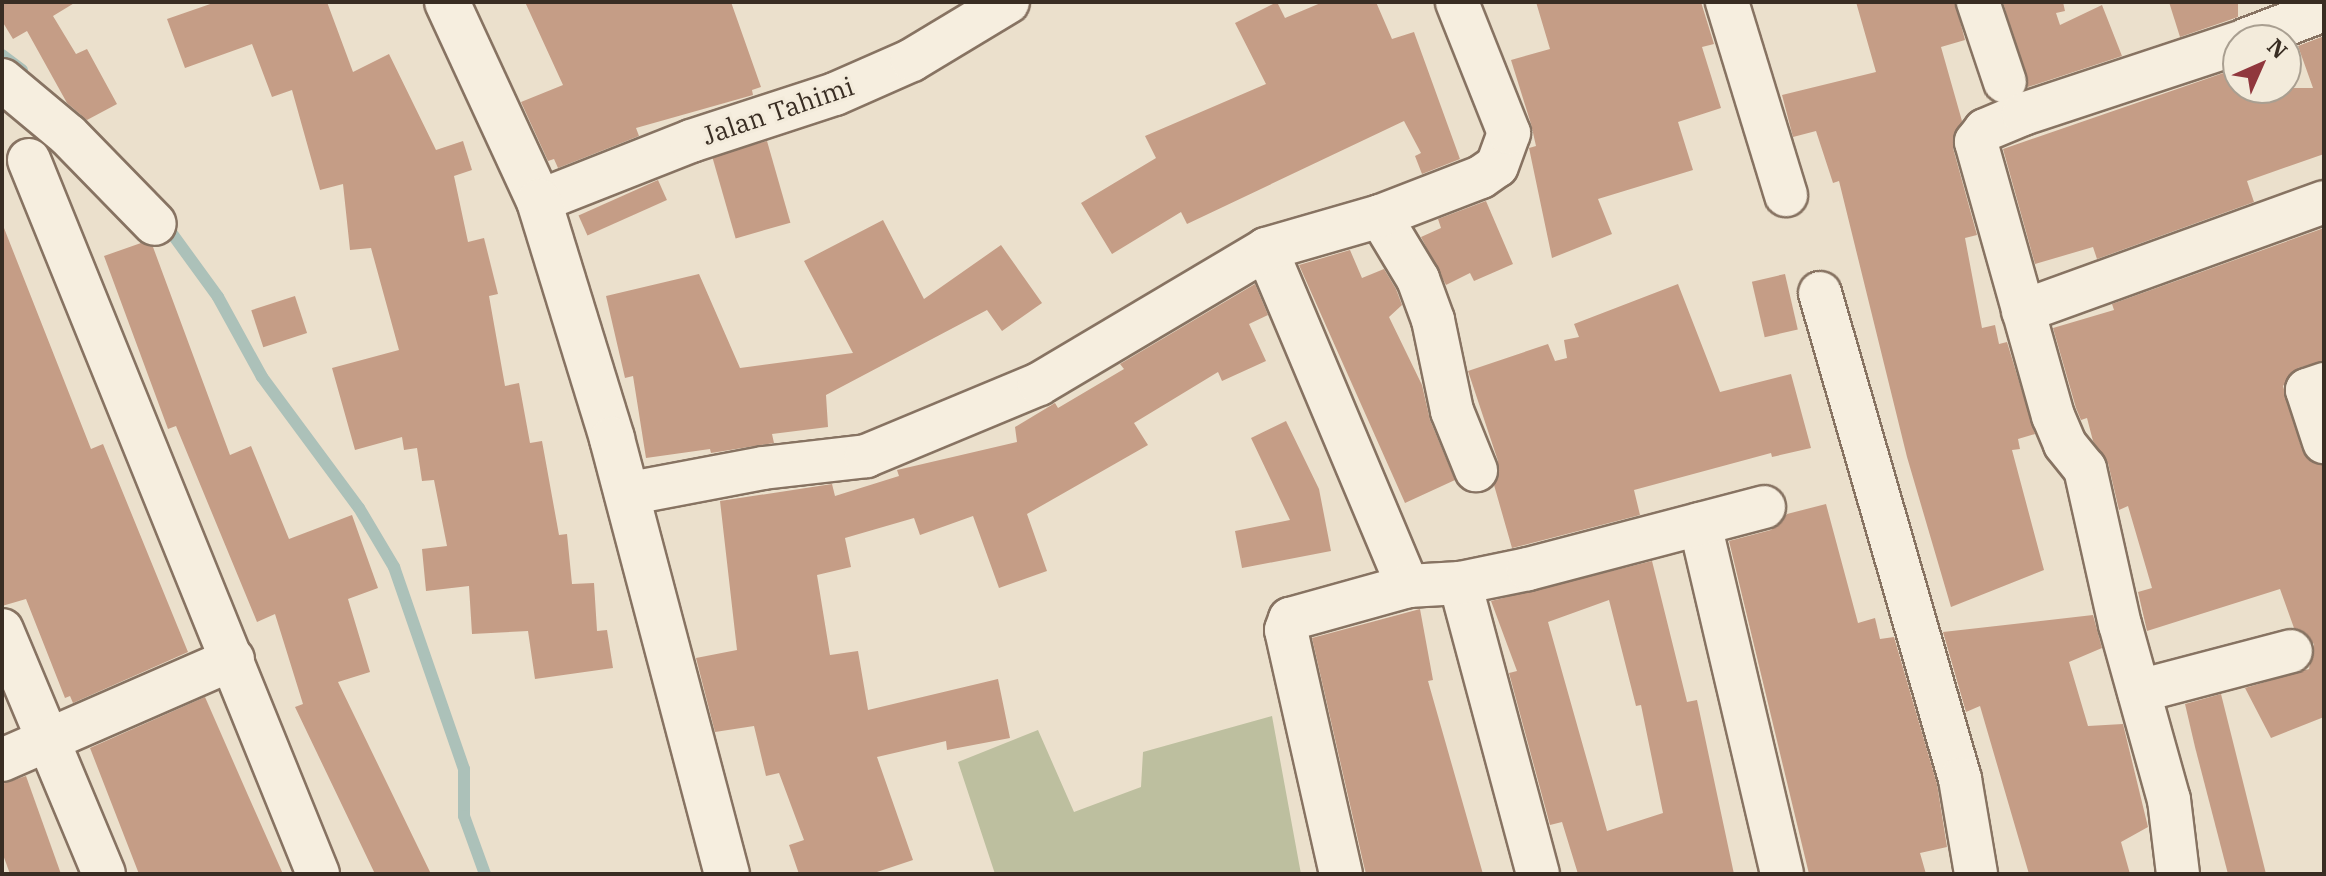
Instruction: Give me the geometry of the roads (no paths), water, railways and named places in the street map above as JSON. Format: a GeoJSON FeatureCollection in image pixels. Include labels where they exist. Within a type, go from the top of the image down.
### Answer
{"type":"FeatureCollection","features":[{"type":"Feature","properties":{"kind":"street"},"geometry":{"type":"LineString","coordinates":[[447,2],[539,201],[626,494],[727,874]]}},
{"type":"Feature","properties":{"kind":"street","name":"Jalan Tahimi"},"geometry":{"type":"LineString","coordinates":[[539,201],[691,141],[835,94],[912,60],[1008,2]]}},
{"type":"Feature","properties":{"kind":"street"},"geometry":{"type":"LineString","coordinates":[[626,494],[763,468],[866,456],[1039,384],[1266,249],[1380,216],[1481,177],[1497,166],[1507,147],[1509,133],[1499,99],[1457,2]]}},
{"type":"Feature","properties":{"kind":"street"},"geometry":{"type":"LineString","coordinates":[[1727,2],[1786,195]]}},
{"type":"Feature","properties":{"kind":"street"},"geometry":{"type":"LineString","coordinates":[[1978,2],[2005,82]]}},
{"type":"Feature","properties":{"kind":"street"},"geometry":{"type":"LineString","coordinates":[[2287,24],[2324,10]]}},
{"type":"Feature","properties":{"kind":"street"},"geometry":{"type":"LineString","coordinates":[[2178,874],[2169,800],[2085,469],[2065,444],[2053,416],[1980,168],[1976,142],[1985,130],[2222,49]]}},
{"type":"Feature","properties":{"kind":"street"},"geometry":{"type":"LineString","coordinates":[[2,80],[68,135],[155,224]]}},
{"type":"Feature","properties":{"kind":"street"},"geometry":{"type":"LineString","coordinates":[[29,160],[318,874]]}},
{"type":"Feature","properties":{"kind":"street"},"geometry":{"type":"LineString","coordinates":[[2023,311],[2324,202]]}},
{"type":"Feature","properties":{"kind":"street"},"geometry":{"type":"LineString","coordinates":[[1380,216],[1418,279],[1433,320],[1452,411],[1476,470]]}},
{"type":"Feature","properties":{"kind":"street"},"geometry":{"type":"LineString","coordinates":[[1266,249],[1408,586]]}},
{"type":"Feature","properties":{"kind":"street"},"geometry":{"type":"LineString","coordinates":[[1820,293],[1960,779],[1976,874]]}},
{"type":"Feature","properties":{"kind":"street"},"geometry":{"type":"LineString","coordinates":[[2324,384],[2307,390],[2324,442]]}},
{"type":"Feature","properties":{"kind":"street"},"geometry":{"type":"LineString","coordinates":[[1341,874],[1287,623],[1408,586],[1460,583],[1764,507]]}},
{"type":"Feature","properties":{"kind":"street"},"geometry":{"type":"LineString","coordinates":[[1700,524],[1782,874]]}},
{"type":"Feature","properties":{"kind":"street"},"geometry":{"type":"LineString","coordinates":[[1460,583],[1538,874]]}},
{"type":"Feature","properties":{"kind":"street"},"geometry":{"type":"LineString","coordinates":[[2,630],[104,874]]}},
{"type":"Feature","properties":{"kind":"street"},"geometry":{"type":"LineString","coordinates":[[2139,691],[2291,651]]}},
{"type":"Feature","properties":{"kind":"street"},"geometry":{"type":"LineString","coordinates":[[2,760],[49,743],[233,659]]}},
{"type":"Feature","properties":{"kind":"waterway"},"geometry":{"type":"LineString","coordinates":[[2,55],[22,70]]}},
{"type":"Feature","properties":{"kind":"waterway"},"geometry":{"type":"LineString","coordinates":[[165,224],[218,297],[262,377],[359,508],[394,567],[464,769],[464,816],[485,874]]}}]}
